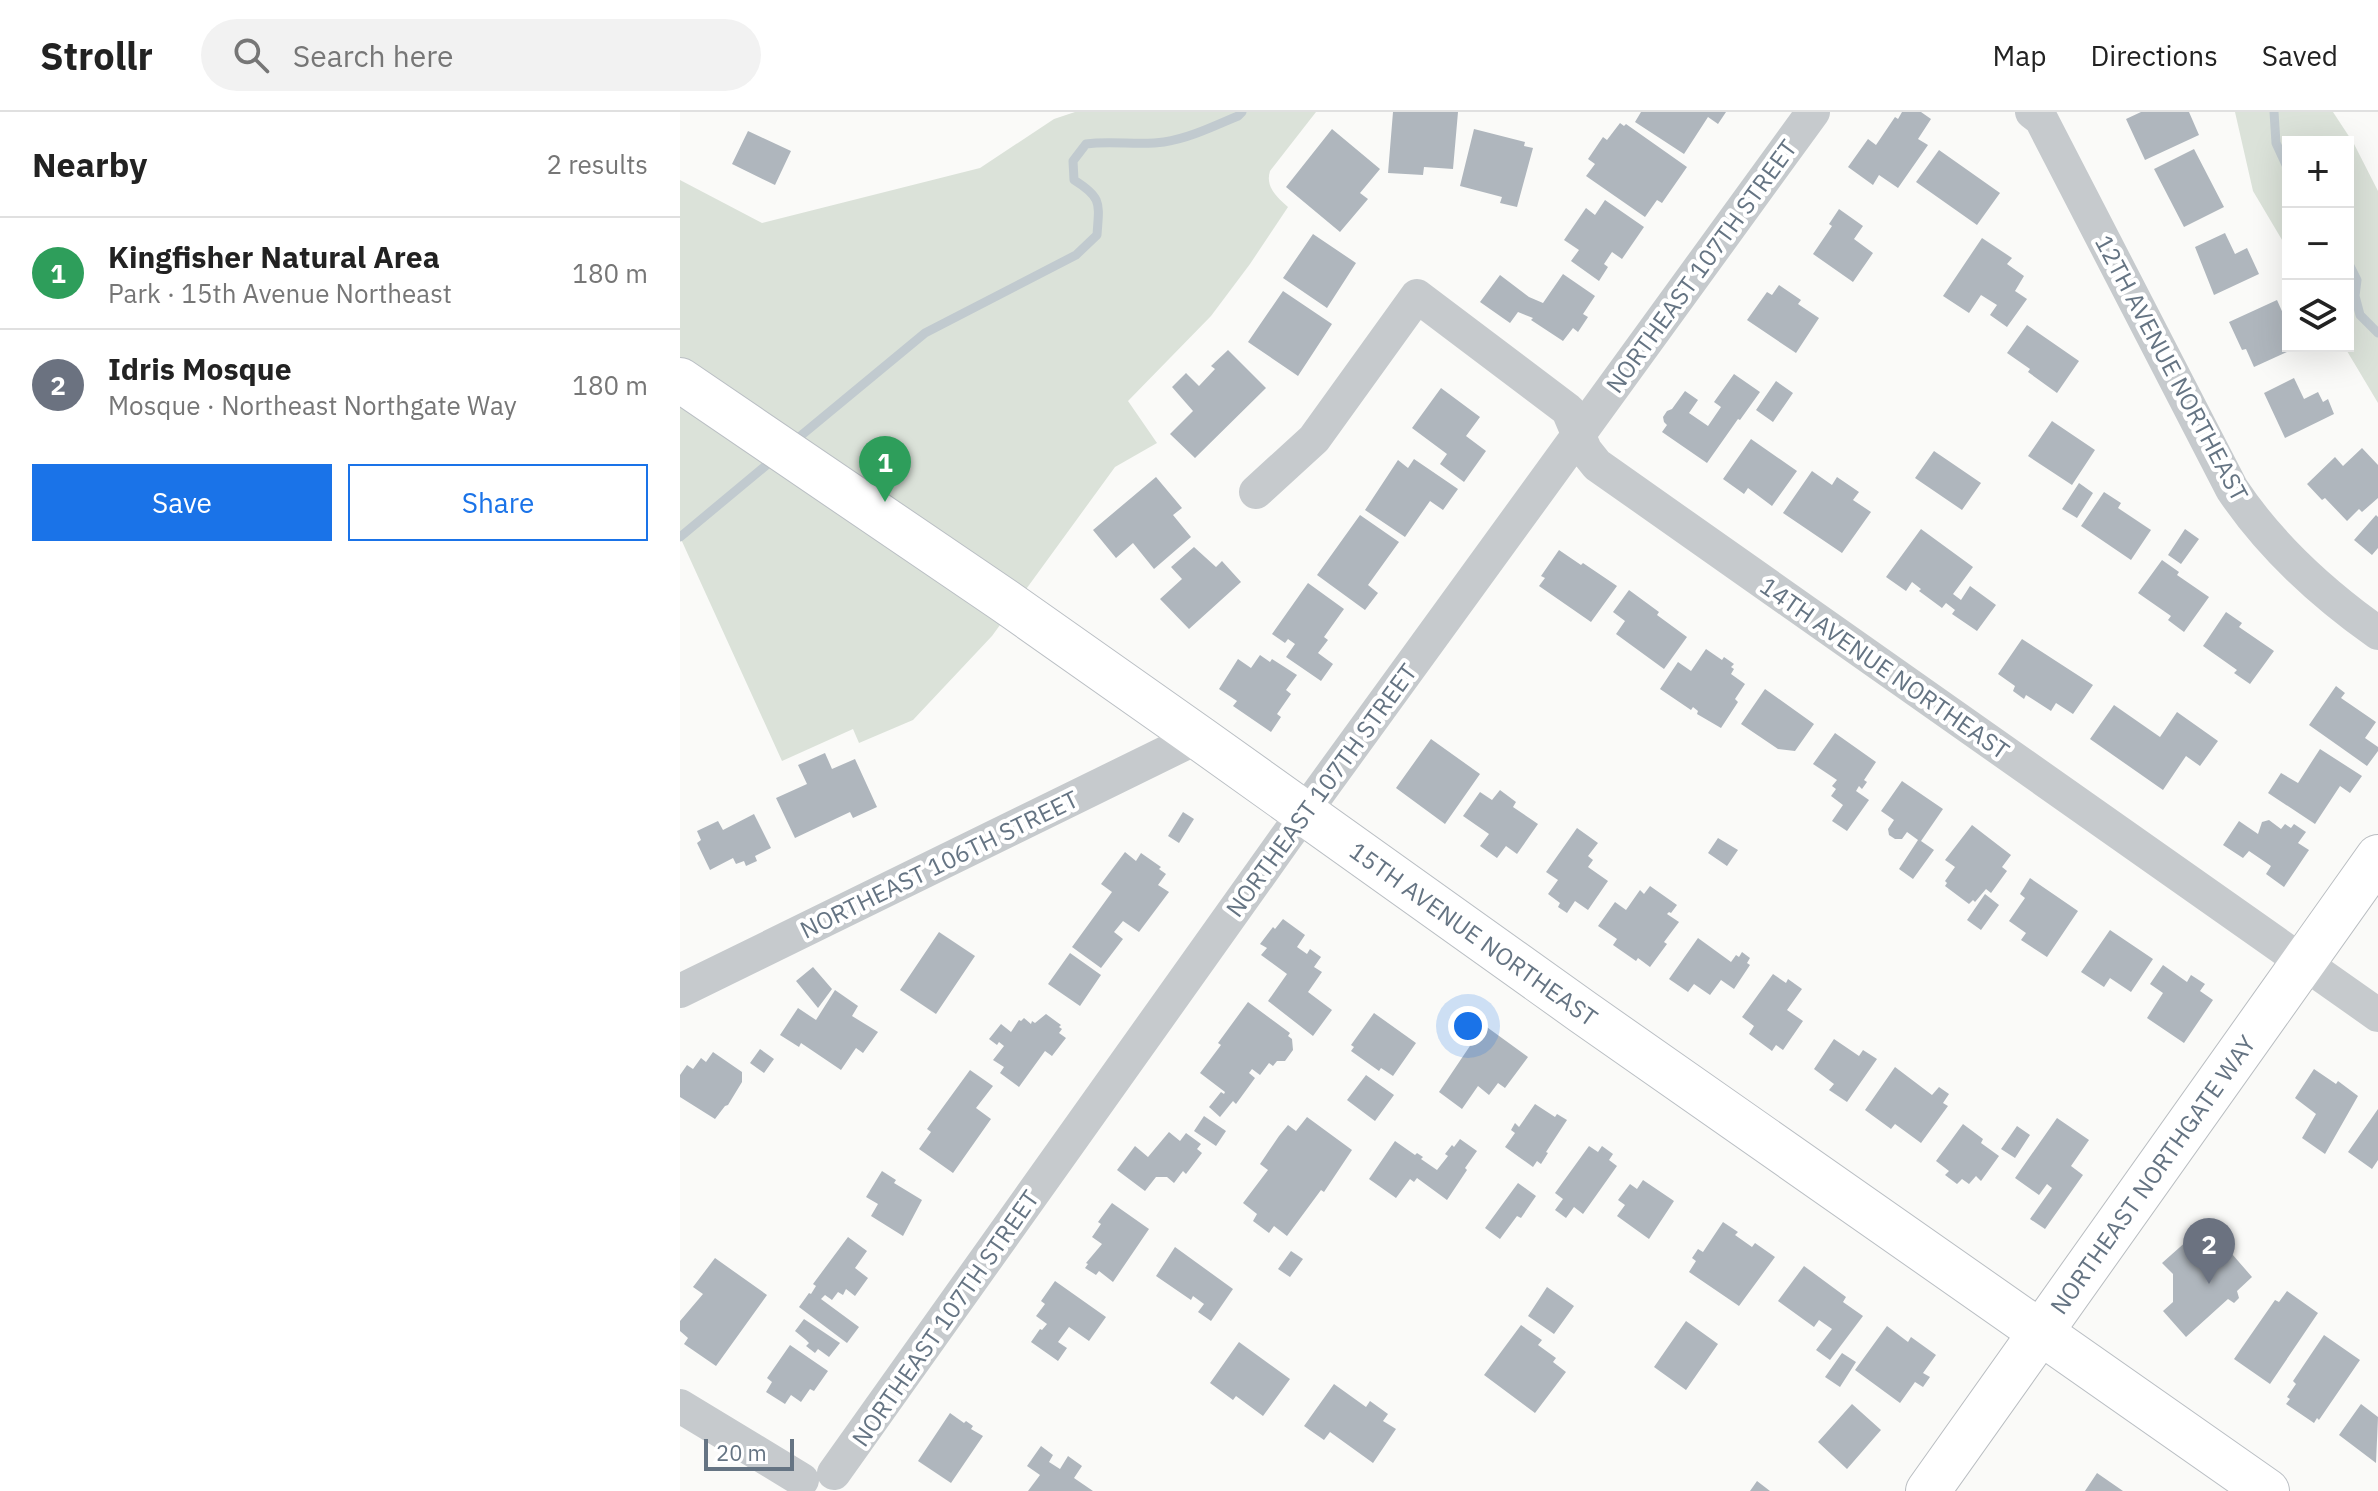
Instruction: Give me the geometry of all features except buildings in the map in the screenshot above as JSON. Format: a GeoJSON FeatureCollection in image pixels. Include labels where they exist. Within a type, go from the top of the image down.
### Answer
{"type":"FeatureCollection","features":[{"type":"Feature","properties":{"kind":"street","name":"NORTHEAST 107TH STREET"},"geometry":{"type":"LineString","coordinates":[[820,1484],[1813,112]]}},
{"type":"Feature","properties":{"kind":"street","name":"12TH AVENUE NORTHEAST"},"geometry":{"type":"LineString","coordinates":[[2040,114],[2238,498],[2280,550],[2353,615],[2378,633]]}},
{"type":"Feature","properties":{"kind":"street","name":"14TH AVENUE NORTHEAST"},"geometry":{"type":"LineString","coordinates":[[1256,492],[1314,439],[1417,296],[1568,410],[1585,450],[1597,465],[1619,482],[2378,1015]]}},
{"type":"Feature","properties":{"kind":"street","name":"15TH AVENUE NORTHEAST"},"geometry":{"type":"LineString","coordinates":[[680,380],[1005,601],[1583,1012],[2267,1491]]}},
{"type":"Feature","properties":{"kind":"street","name":"NORTHEAST 106TH STREET"},"geometry":{"type":"LineString","coordinates":[[680,991],[1198,737]]}},
{"type":"Feature","properties":{"kind":"street","name":"NORTHEAST NORTHGATE WAY"},"geometry":{"type":"LineString","coordinates":[[1928,1491],[2378,857]]}},
{"type":"Feature","properties":{"kind":"street"},"geometry":{"type":"LineString","coordinates":[[680,1406],[820,1484]]}},
{"type":"Feature","properties":{"kind":"shaded area"},"geometry":{"type":"Polygon","coordinates":[[[1075,112],[1316,112],[1270,171],[1271,187],[1288,207],[1211,316],[1128,401],[1157,443],[1115,467],[992,636],[913,720],[859,743],[853,729],[782,761],[680,537],[680,180],[762,223],[980,168],[1054,119],[1075,112]]]}},
{"type":"Feature","properties":{"kind":"shaded area"},"geometry":{"type":"Polygon","coordinates":[[[2235,112],[2333,112],[2349,136],[2282,136],[2282,240],[2253,191],[2235,112]]]}},
{"type":"Feature","properties":{"kind":"shaded area"},"geometry":{"type":"Polygon","coordinates":[[[2354,144],[2378,191],[2378,403],[2348,352],[2354,352],[2354,144]]]}},
{"type":"Feature","properties":{"kind":"waterway"},"geometry":{"type":"LineString","coordinates":[[792,443],[925,333],[1076,255],[1097,235],[1095,197],[1074,180],[1073,161],[1086,144],[1174,140],[1211,128],[1242,112]]}},
{"type":"Feature","properties":{"kind":"waterway"},"geometry":{"type":"LineString","coordinates":[[2274,112],[2276,143],[2282,156]]}},
{"type":"Feature","properties":{"kind":"waterway"},"geometry":{"type":"LineString","coordinates":[[2354,274],[2360,315],[2378,333]]}},
{"type":"Feature","properties":{"kind":"waterway"},"geometry":{"type":"LineString","coordinates":[[680,537],[775,458]]}},
{"type":"Feature","properties":{"kind":"place","name":"Kingfisher Natural Area"},"geometry":{"type":"Point","coordinates":[885,502]}},
{"type":"Feature","properties":{"kind":"place","name":"Idris Mosque"},"geometry":{"type":"Point","coordinates":[2209,1284]}}]}
